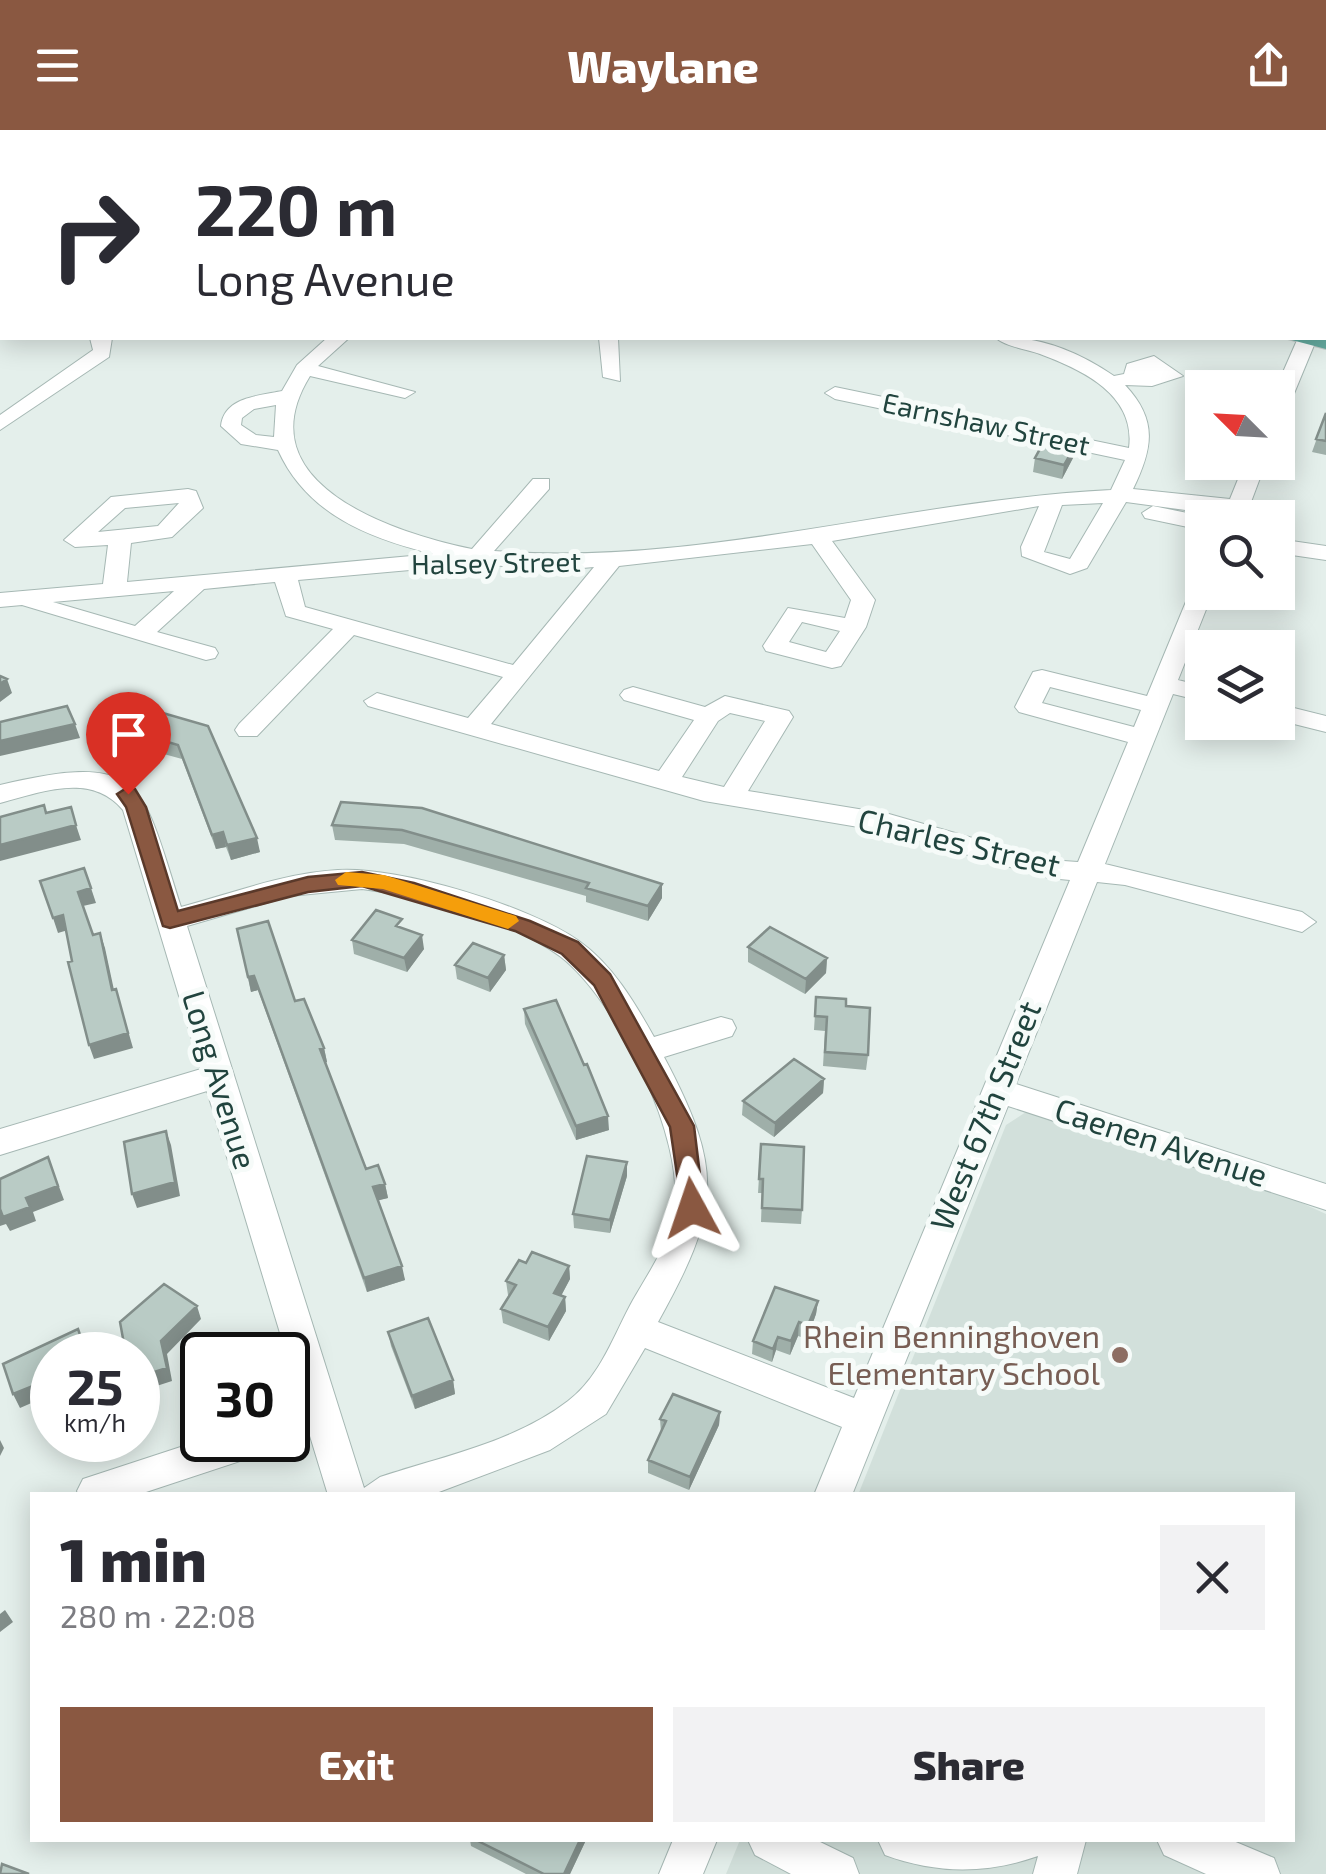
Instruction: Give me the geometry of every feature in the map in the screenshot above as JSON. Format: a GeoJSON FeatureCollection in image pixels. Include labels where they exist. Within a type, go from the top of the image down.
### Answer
{"type":"FeatureCollection","features":[{"type":"Feature","properties":{"kind":"street"},"geometry":{"type":"LineString","coordinates":[[0,424],[102,353],[102,340]]}},
{"type":"Feature","properties":{"kind":"street"},"geometry":{"type":"LineString","coordinates":[[338,340],[304,369],[289,396],[281,426],[297,471],[337,508],[394,536],[477,557],[542,484]]}},
{"type":"Feature","properties":{"kind":"street"},"geometry":{"type":"LineString","coordinates":[[608,340],[612,377]]}},
{"type":"Feature","properties":{"kind":"street"},"geometry":{"type":"LineString","coordinates":[[1013,340],[1063,355],[1111,383],[1131,405],[1139,423],[1141,444],[1136,456],[1080,563],[1070,568],[1033,556],[1032,547],[1054,498]]}},
{"type":"Feature","properties":{"kind":"street"},"geometry":{"type":"LineString","coordinates":[[1295,370],[1308,340]]}},
{"type":"Feature","properties":{"kind":"street"},"geometry":{"type":"LineString","coordinates":[[304,369],[405,392]]}},
{"type":"Feature","properties":{"kind":"street"},"geometry":{"type":"LineString","coordinates":[[1111,383],[1134,376]]}},
{"type":"Feature","properties":{"kind":"street","name":"Earnshaw Street"},"geometry":{"type":"LineString","coordinates":[[836,392],[1136,456]]}},
{"type":"Feature","properties":{"kind":"street"},"geometry":{"type":"LineString","coordinates":[[286,442],[259,443],[240,437],[231,426],[232,416],[247,404],[289,396]]}},
{"type":"Feature","properties":{"kind":"street","name":"Halsey Street"},"geometry":{"type":"LineString","coordinates":[[8,600],[477,557],[528,562],[612,560],[818,537],[948,511],[1054,498],[1113,499],[1131,495],[1185,504]]}},
{"type":"Feature","properties":{"kind":"street","name":"Halsey Street"},"geometry":{"type":"LineString","coordinates":[[1113,499],[1130,508],[1185,520]]}},
{"type":"Feature","properties":{"kind":"street"},"geometry":{"type":"LineString","coordinates":[[114,591],[120,537]]}},
{"type":"Feature","properties":{"kind":"street"},"geometry":{"type":"LineString","coordinates":[[818,537],[863,600],[854,627]]}},
{"type":"Feature","properties":{"kind":"street"},"geometry":{"type":"LineString","coordinates":[[1295,548],[1326,553]]}},
{"type":"Feature","properties":{"kind":"street"},"geometry":{"type":"LineString","coordinates":[[474,728],[612,560]]}},
{"type":"Feature","properties":{"kind":"street"},"geometry":{"type":"LineString","coordinates":[[286,575],[286,596],[294,611],[519,674]]}},
{"type":"Feature","properties":{"kind":"street"},"geometry":{"type":"LineString","coordinates":[[140,634],[196,584]]}},
{"type":"Feature","properties":{"kind":"street"},"geometry":{"type":"LineString","coordinates":[[8,600],[206,654]]}},
{"type":"Feature","properties":{"kind":"street","name":"West 67th Street"},"geometry":{"type":"LineString","coordinates":[[835,1492],[1194,610]]}},
{"type":"Feature","properties":{"kind":"street"},"geometry":{"type":"LineString","coordinates":[[248,730],[348,628]]}},
{"type":"Feature","properties":{"kind":"street"},"geometry":{"type":"LineString","coordinates":[[1140,738],[1028,707],[1042,677],[1159,695],[1185,694]]}},
{"type":"Feature","properties":{"kind":"street"},"geometry":{"type":"LineString","coordinates":[[634,695],[709,716]]}},
{"type":"Feature","properties":{"kind":"street","name":"Charles Street"},"geometry":{"type":"LineString","coordinates":[[377,702],[666,781],[889,824],[1049,870],[1086,871],[1163,883],[1302,922]]}},
{"type":"Feature","properties":{"kind":"street"},"geometry":{"type":"LineString","coordinates":[[666,781],[709,716],[724,704],[780,718],[732,796]]}},
{"type":"Feature","properties":{"kind":"street"},"geometry":{"type":"LineString","coordinates":[[1295,716],[1326,724]]}},
{"type":"Feature","properties":{"kind":"street","name":"Long Avenue"},"geometry":{"type":"LineString","coordinates":[[0,794],[66,779],[90,778],[128,794],[136,807],[218,1076],[282,1332]]}},
{"type":"Feature","properties":{"kind":"street"},"geometry":{"type":"LineString","coordinates":[[170,920],[332,880],[395,885],[542,932],[570,948],[602,980],[682,1126],[692,1208],[679,1250],[608,1380],[585,1409],[551,1432],[388,1492]]}},
{"type":"Feature","properties":{"kind":"street"},"geometry":{"type":"LineString","coordinates":[[644,1052],[721,1028]]}},
{"type":"Feature","properties":{"kind":"street"},"geometry":{"type":"LineString","coordinates":[[0,1142],[218,1076]]}},
{"type":"Feature","properties":{"kind":"street","name":"Caenen Avenue"},"geometry":{"type":"LineString","coordinates":[[996,1090],[1326,1196]]}},
{"type":"Feature","properties":{"kind":"street"},"geometry":{"type":"LineString","coordinates":[[636,1330],[864,1419]]}},
{"type":"Feature","properties":{"kind":"street","name":"Long Avenue"},"geometry":{"type":"LineString","coordinates":[[310,1432],[345,1492]]}},
{"type":"Feature","properties":{"kind":"street"},"geometry":{"type":"LineString","coordinates":[[96,1491],[186,1462]]}},
{"type":"Feature","properties":{"kind":"street"},"geometry":{"type":"LineString","coordinates":[[681,1874],[694,1842]]}},
{"type":"Feature","properties":{"kind":"street"},"geometry":{"type":"LineString","coordinates":[[774,1842],[836,1874]]}},
{"type":"Feature","properties":{"kind":"street"},"geometry":{"type":"LineString","coordinates":[[907,1842],[947,1854],[985,1856],[1019,1842]]}},
{"type":"Feature","properties":{"kind":"street"},"geometry":{"type":"LineString","coordinates":[[1055,1874],[1063,1842]]}},
{"type":"Feature","properties":{"kind":"street"},"geometry":{"type":"LineString","coordinates":[[1184,1842],[1258,1874]]}},
{"type":"Feature","properties":{"kind":"shaded area","name":"Rhein Benninghoven Elementary School"},"geometry":{"type":"Polygon","coordinates":[[[1026,1112],[1260,1184],[1326,1214],[1326,1874],[726,1874],[739,1842],[1295,1842],[1295,1492],[859,1492],[1006,1125],[1026,1112]]]}},
{"type":"Feature","properties":{"kind":"building"},"geometry":{"type":"Polygon","coordinates":[[[1326,413],[1326,441],[1316,439],[1326,413]]]}},
{"type":"Feature","properties":{"kind":"building"},"geometry":{"type":"Polygon","coordinates":[[[1046,438],[1076,444],[1064,465],[1035,458],[1046,438]]]}},
{"type":"Feature","properties":{"kind":"building"},"geometry":{"type":"Polygon","coordinates":[[[67,706],[75,724],[0,741],[0,722],[67,706]]]}},
{"type":"Feature","properties":{"kind":"building"},"geometry":{"type":"Polygon","coordinates":[[[149,709],[208,726],[257,838],[227,845],[223,832],[212,835],[178,745],[127,730],[149,709]]]}},
{"type":"Feature","properties":{"kind":"building"},"geometry":{"type":"Polygon","coordinates":[[[341,802],[422,808],[662,884],[648,906],[586,888],[589,883],[402,830],[332,825],[341,802]]]}},
{"type":"Feature","properties":{"kind":"building"},"geometry":{"type":"Polygon","coordinates":[[[44,805],[46,813],[71,807],[76,825],[0,845],[0,817],[44,805]]]}},
{"type":"Feature","properties":{"kind":"building"},"geometry":{"type":"Polygon","coordinates":[[[84,868],[91,888],[78,892],[93,935],[100,933],[112,990],[116,989],[128,1033],[89,1045],[68,962],[72,961],[63,915],[53,918],[40,881],[84,868]]]}},
{"type":"Feature","properties":{"kind":"building"},"geometry":{"type":"Polygon","coordinates":[[[376,910],[402,919],[396,926],[422,935],[404,958],[352,940],[376,910]]]}},
{"type":"Feature","properties":{"kind":"building"},"geometry":{"type":"Polygon","coordinates":[[[268,921],[295,1001],[304,999],[324,1048],[320,1049],[366,1169],[378,1165],[385,1184],[373,1187],[402,1266],[364,1278],[254,976],[248,977],[237,929],[268,921]]]}},
{"type":"Feature","properties":{"kind":"building"},"geometry":{"type":"Polygon","coordinates":[[[770,927],[827,958],[806,979],[748,947],[770,927]]]}},
{"type":"Feature","properties":{"kind":"building"},"geometry":{"type":"Polygon","coordinates":[[[473,943],[504,955],[488,978],[455,965],[473,943]]]}},
{"type":"Feature","properties":{"kind":"building"},"geometry":{"type":"Polygon","coordinates":[[[816,997],[846,999],[846,1006],[870,1008],[868,1055],[825,1052],[827,1017],[815,1016],[816,997]]]}},
{"type":"Feature","properties":{"kind":"building"},"geometry":{"type":"Polygon","coordinates":[[[556,1000],[608,1116],[576,1126],[524,1009],[556,1000]]]}},
{"type":"Feature","properties":{"kind":"building"},"geometry":{"type":"Polygon","coordinates":[[[794,1059],[824,1079],[775,1123],[743,1101],[794,1059]]]}},
{"type":"Feature","properties":{"kind":"building"},"geometry":{"type":"Polygon","coordinates":[[[166,1131],[175,1182],[132,1194],[124,1142],[166,1131]]]}},
{"type":"Feature","properties":{"kind":"building"},"geometry":{"type":"Polygon","coordinates":[[[761,1144],[804,1147],[802,1210],[762,1208],[761,1144]]]}},
{"type":"Feature","properties":{"kind":"building"},"geometry":{"type":"Polygon","coordinates":[[[587,1156],[627,1162],[610,1220],[573,1214],[587,1156]]]}},
{"type":"Feature","properties":{"kind":"building"},"geometry":{"type":"Polygon","coordinates":[[[48,1157],[58,1186],[26,1198],[30,1207],[3,1217],[0,1179],[48,1157]]]}},
{"type":"Feature","properties":{"kind":"building"},"geometry":{"type":"Polygon","coordinates":[[[532,1252],[569,1266],[554,1293],[565,1297],[548,1327],[501,1309],[516,1285],[506,1281],[519,1260],[526,1263],[532,1252]]]}},
{"type":"Feature","properties":{"kind":"building"},"geometry":{"type":"Polygon","coordinates":[[[164,1284],[197,1306],[161,1341],[167,1368],[160,1370],[160,1332],[122,1332],[120,1322],[164,1284]]]}},
{"type":"Feature","properties":{"kind":"building"},"geometry":{"type":"Polygon","coordinates":[[[775,1287],[818,1301],[808,1325],[799,1322],[791,1341],[778,1337],[773,1349],[753,1341],[775,1287]]]}},
{"type":"Feature","properties":{"kind":"building"},"geometry":{"type":"Polygon","coordinates":[[[428,1318],[453,1380],[412,1396],[388,1332],[428,1318]]]}},
{"type":"Feature","properties":{"kind":"building"},"geometry":{"type":"Polygon","coordinates":[[[30,1351],[30,1387],[13,1394],[3,1364],[30,1351]]]}},
{"type":"Feature","properties":{"kind":"building"},"geometry":{"type":"Polygon","coordinates":[[[673,1394],[720,1412],[690,1477],[648,1460],[666,1421],[660,1419],[673,1394]]]}},
{"type":"Feature","properties":{"kind":"building"},"geometry":{"type":"Polygon","coordinates":[[[480,1842],[579,1842],[564,1874],[544,1874],[480,1842]]]}},
{"type":"Feature","properties":{"kind":"building"},"geometry":{"type":"Polygon","coordinates":[[[2,1864],[29,1874],[0,1874],[2,1864]]]}},
{"type":"Feature","properties":{"kind":"slow traffic"},"geometry":{"type":"LineString","coordinates":[[346,880],[384,882],[508,921]]}},
{"type":"Feature","properties":{"kind":"place","name":"Rhein Benninghoven Elementary School"},"geometry":{"type":"Point","coordinates":[1120,1355]}},
{"type":"Feature","properties":{"kind":"route"},"geometry":{"type":"LineString","coordinates":[[128,794],[136,807],[170,920],[308,884],[362,879],[406,888],[542,932],[570,948],[602,980],[682,1126],[692,1182],[692,1208]]}}]}
